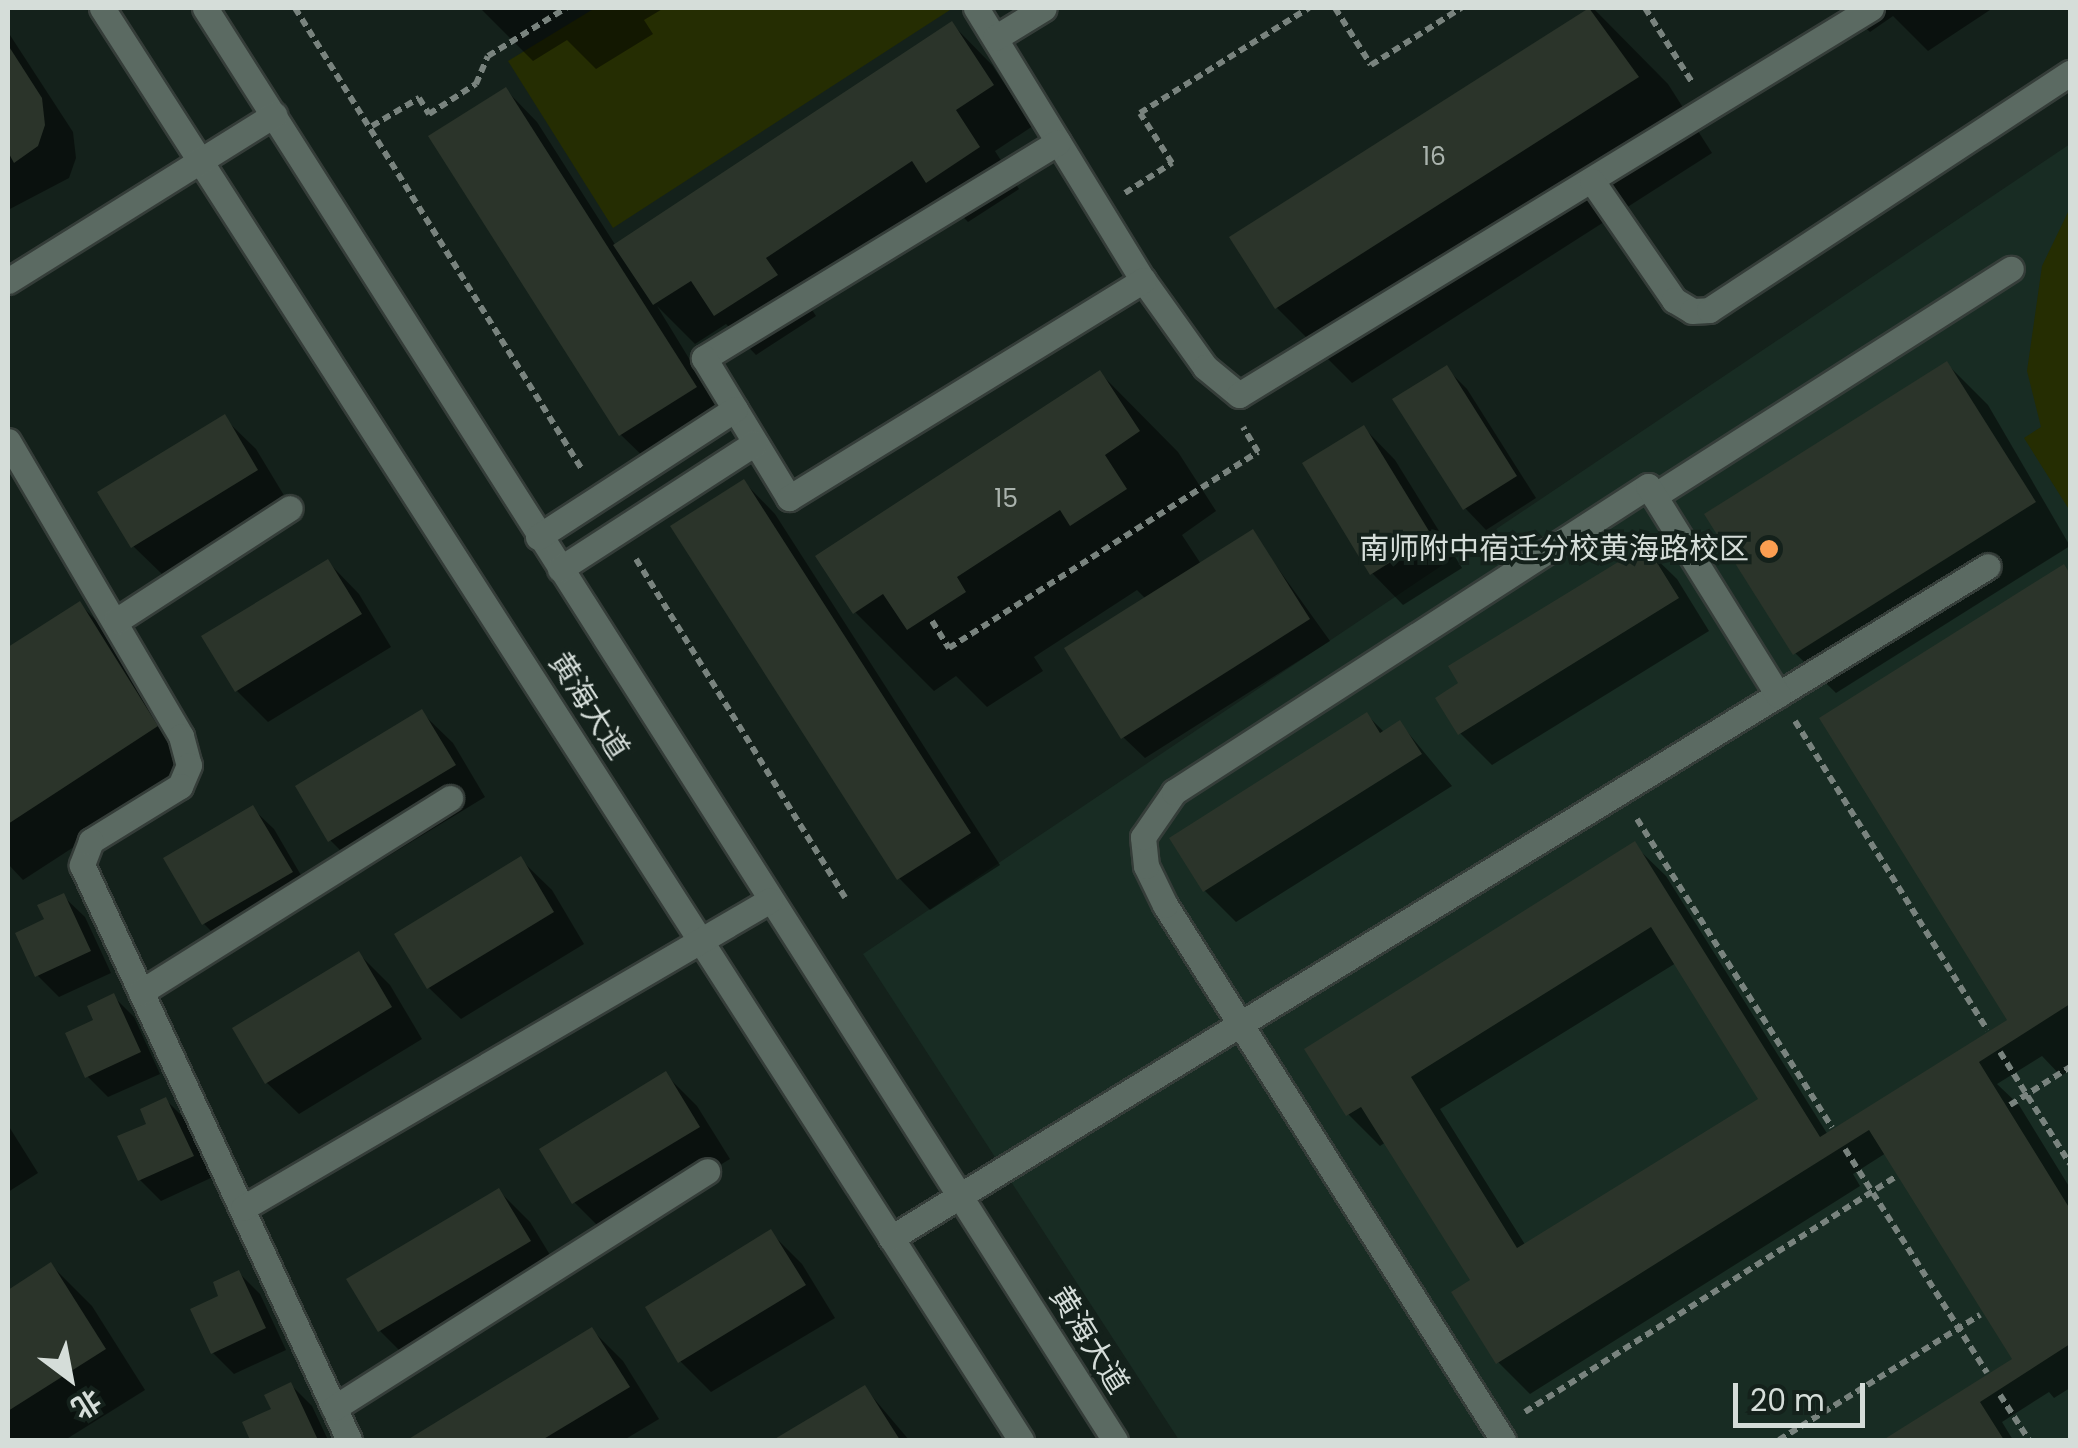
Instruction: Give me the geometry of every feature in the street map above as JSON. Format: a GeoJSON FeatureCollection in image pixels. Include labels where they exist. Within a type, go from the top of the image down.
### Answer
{"type":"FeatureCollection","features":[{"type":"Feature","properties":{"kind":"street","name":"黄海大道"},"geometry":{"type":"LineString","coordinates":[[102,8],[1021,1440]]}},
{"type":"Feature","properties":{"kind":"street","name":"黄海大道"},"geometry":{"type":"LineString","coordinates":[[205,8],[1115,1440]]}},
{"type":"Feature","properties":{"kind":"street"},"geometry":{"type":"LineString","coordinates":[[976,8],[1143,280],[1205,367],[1239,395],[1870,8]]}},
{"type":"Feature","properties":{"kind":"street"},"geometry":{"type":"LineString","coordinates":[[995,38],[1044,8]]}},
{"type":"Feature","properties":{"kind":"street"},"geometry":{"type":"LineString","coordinates":[[1592,181],[1674,300],[1692,310],[1709,310],[2070,72]]}},
{"type":"Feature","properties":{"kind":"street"},"geometry":{"type":"LineString","coordinates":[[8,280],[274,116]]}},
{"type":"Feature","properties":{"kind":"street"},"geometry":{"type":"LineString","coordinates":[[1058,142],[704,358],[788,498],[1143,280]]}},
{"type":"Feature","properties":{"kind":"street"},"geometry":{"type":"LineString","coordinates":[[1654,496],[2012,270]]}},
{"type":"Feature","properties":{"kind":"street"},"geometry":{"type":"LineString","coordinates":[[538,537],[735,409]]}},
{"type":"Feature","properties":{"kind":"street"},"geometry":{"type":"LineString","coordinates":[[8,440],[170,710],[189,765],[180,786],[91,841],[84,853],[88,880],[349,1440]]}},
{"type":"Feature","properties":{"kind":"street"},"geometry":{"type":"LineString","coordinates":[[560,569],[755,443]]}},
{"type":"Feature","properties":{"kind":"street"},"geometry":{"type":"LineString","coordinates":[[1500,1435],[1153,884],[1143,837],[1152,816],[1174,792],[1648,486],[1778,695]]}},
{"type":"Feature","properties":{"kind":"street"},"geometry":{"type":"LineString","coordinates":[[116,621],[290,508]]}},
{"type":"Feature","properties":{"kind":"street"},"geometry":{"type":"LineString","coordinates":[[891,1238],[1988,566]]}},
{"type":"Feature","properties":{"kind":"street"},"geometry":{"type":"LineString","coordinates":[[141,992],[450,798]]}},
{"type":"Feature","properties":{"kind":"street"},"geometry":{"type":"LineString","coordinates":[[243,1208],[770,900]]}},
{"type":"Feature","properties":{"kind":"street"},"geometry":{"type":"LineString","coordinates":[[334,1408],[707,1172]]}},
{"type":"Feature","properties":{"kind":"path"},"geometry":{"type":"LineString","coordinates":[[295,8],[372,126],[598,498]]}},
{"type":"Feature","properties":{"kind":"path"},"geometry":{"type":"LineString","coordinates":[[372,126],[418,98],[430,114],[476,84],[488,56],[566,8]]}},
{"type":"Feature","properties":{"kind":"path"},"geometry":{"type":"LineString","coordinates":[[1100,209],[1172,163],[1140,114],[1308,8]]}},
{"type":"Feature","properties":{"kind":"path"},"geometry":{"type":"LineString","coordinates":[[1334,8],[1372,64],[1461,8]]}},
{"type":"Feature","properties":{"kind":"path"},"geometry":{"type":"LineString","coordinates":[[1644,8],[1709,108]]}},
{"type":"Feature","properties":{"kind":"path"},"geometry":{"type":"LineString","coordinates":[[932,621],[949,648],[1258,452],[1237,418]]}},
{"type":"Feature","properties":{"kind":"path"},"geometry":{"type":"LineString","coordinates":[[620,531],[846,898]]}},
{"type":"Feature","properties":{"kind":"path"},"geometry":{"type":"LineString","coordinates":[[1778,695],[1987,1030]]}},
{"type":"Feature","properties":{"kind":"path"},"geometry":{"type":"LineString","coordinates":[[1620,791],[1832,1127]]}},
{"type":"Feature","properties":{"kind":"path"},"geometry":{"type":"LineString","coordinates":[[2000,1052],[2070,1164]]}},
{"type":"Feature","properties":{"kind":"path"},"geometry":{"type":"LineString","coordinates":[[2010,1105],[2070,1067]]}},
{"type":"Feature","properties":{"kind":"path"},"geometry":{"type":"LineString","coordinates":[[1845,1148],[1986,1372]]}},
{"type":"Feature","properties":{"kind":"path"},"geometry":{"type":"LineString","coordinates":[[1500,1435],[1896,1177]]}},
{"type":"Feature","properties":{"kind":"path"},"geometry":{"type":"LineString","coordinates":[[1779,1440],[1980,1316]]}},
{"type":"Feature","properties":{"kind":"path"},"geometry":{"type":"LineString","coordinates":[[2000,1395],[2029,1440]]}},
{"type":"Feature","properties":{"kind":"shaded area","name":"南师附中宿迁分校黄海路校区"},"geometry":{"type":"Polygon","coordinates":[[[2070,144],[2070,1440],[1179,1440],[863,954],[2070,144]]]}},
{"type":"Feature","properties":{"kind":"green space"},"geometry":{"type":"Polygon","coordinates":[[[595,8],[953,8],[613,228],[508,61],[595,8]]]}},
{"type":"Feature","properties":{"kind":"green space"},"geometry":{"type":"Polygon","coordinates":[[[2070,208],[2070,511],[2024,438],[2041,427],[2027,371],[2042,266],[2070,208]]]}},
{"type":"Feature","properties":{"kind":"building"},"geometry":{"type":"Polygon","coordinates":[[[1589,8],[1639,77],[1275,309],[1229,237],[1589,8]]]}},
{"type":"Feature","properties":{"kind":"building"},"geometry":{"type":"Polygon","coordinates":[[[952,21],[994,85],[956,110],[980,147],[926,183],[912,161],[766,258],[778,275],[714,316],[691,281],[653,305],[613,245],[952,21]]]}},
{"type":"Feature","properties":{"kind":"building"},"geometry":{"type":"Polygon","coordinates":[[[8,45],[42,98],[45,125],[38,146],[14,163],[8,152],[8,45]]]}},
{"type":"Feature","properties":{"kind":"building"},"geometry":{"type":"Polygon","coordinates":[[[506,87],[697,387],[619,436],[428,136],[506,87]]]}},
{"type":"Feature","properties":{"kind":"building"},"geometry":{"type":"Polygon","coordinates":[[[1947,361],[2036,502],[1793,655],[1704,514],[1947,361]]]}},
{"type":"Feature","properties":{"kind":"building"},"geometry":{"type":"Polygon","coordinates":[[[1447,365],[1517,476],[1463,510],[1392,399],[1447,365]]]}},
{"type":"Feature","properties":{"kind":"building"},"geometry":{"type":"Polygon","coordinates":[[[1100,370],[1140,431],[1105,455],[1127,489],[1070,526],[1060,510],[957,577],[966,592],[907,630],[883,594],[853,614],[815,556],[1100,370]]]}},
{"type":"Feature","properties":{"kind":"building"},"geometry":{"type":"Polygon","coordinates":[[[225,414],[258,470],[131,548],[97,492],[225,414]]]}},
{"type":"Feature","properties":{"kind":"building"},"geometry":{"type":"Polygon","coordinates":[[[1364,425],[1432,536],[1370,575],[1302,463],[1364,425]]]}},
{"type":"Feature","properties":{"kind":"building"},"geometry":{"type":"Polygon","coordinates":[[[744,479],[971,833],[897,880],[670,526],[744,479]]]}},
{"type":"Feature","properties":{"kind":"building"},"geometry":{"type":"Polygon","coordinates":[[[1253,529],[1310,619],[1121,739],[1064,648],[1253,529]]]}},
{"type":"Feature","properties":{"kind":"building"},"geometry":{"type":"Polygon","coordinates":[[[1646,545],[1679,598],[1458,735],[1435,698],[1458,683],[1448,666],[1646,545]]]}},
{"type":"Feature","properties":{"kind":"building"},"geometry":{"type":"Polygon","coordinates":[[[328,559],[362,614],[235,692],[201,636],[328,559]]]}},
{"type":"Feature","properties":{"kind":"building"},"geometry":{"type":"Polygon","coordinates":[[[2064,564],[2070,574],[2070,1004],[1979,1062],[2070,1209],[2070,1344],[1980,1402],[2004,1440],[1883,1440],[2012,1359],[1869,1130],[1496,1364],[1451,1292],[1470,1280],[1361,1107],[1346,1116],[1304,1049],[1635,841],[1820,1137],[2007,1020],[1819,718],[2064,564]],[[1651,927],[1411,1077],[1517,1248],[1758,1099],[1651,927]]]}},
{"type":"Feature","properties":{"kind":"building"},"geometry":{"type":"Polygon","coordinates":[[[80,601],[158,726],[8,824],[8,647],[80,601]]]}},
{"type":"Feature","properties":{"kind":"building"},"geometry":{"type":"Polygon","coordinates":[[[422,709],[456,765],[328,842],[295,786],[422,709]]]}},
{"type":"Feature","properties":{"kind":"building"},"geometry":{"type":"Polygon","coordinates":[[[1367,712],[1380,733],[1400,720],[1422,754],[1203,892],[1169,838],[1367,712]]]}},
{"type":"Feature","properties":{"kind":"building"},"geometry":{"type":"Polygon","coordinates":[[[253,805],[293,872],[202,925],[163,858],[253,805]]]}},
{"type":"Feature","properties":{"kind":"building"},"geometry":{"type":"Polygon","coordinates":[[[521,856],[554,912],[427,989],[394,934],[521,856]]]}},
{"type":"Feature","properties":{"kind":"building"},"geometry":{"type":"Polygon","coordinates":[[[64,893],[91,951],[35,977],[15,933],[44,919],[37,905],[64,893]]]}},
{"type":"Feature","properties":{"kind":"building"},"geometry":{"type":"Polygon","coordinates":[[[359,951],[392,1007],[265,1084],[232,1028],[359,951]]]}},
{"type":"Feature","properties":{"kind":"building"},"geometry":{"type":"Polygon","coordinates":[[[114,993],[141,1052],[85,1078],[65,1033],[93,1020],[87,1006],[114,993]]]}},
{"type":"Feature","properties":{"kind":"building"},"geometry":{"type":"Polygon","coordinates":[[[666,1071],[700,1127],[572,1204],[539,1149],[666,1071]]]}},
{"type":"Feature","properties":{"kind":"building"},"geometry":{"type":"Polygon","coordinates":[[[166,1097],[194,1156],[138,1181],[117,1136],[146,1124],[140,1109],[166,1097]]]}},
{"type":"Feature","properties":{"kind":"building"},"geometry":{"type":"Polygon","coordinates":[[[499,1188],[531,1241],[378,1332],[346,1279],[499,1188]]]}},
{"type":"Feature","properties":{"kind":"building"},"geometry":{"type":"Polygon","coordinates":[[[771,1229],[806,1285],[678,1363],[645,1307],[771,1229]]]}},
{"type":"Feature","properties":{"kind":"building"},"geometry":{"type":"Polygon","coordinates":[[[51,1262],[106,1349],[8,1411],[8,1290],[51,1262]]]}},
{"type":"Feature","properties":{"kind":"building"},"geometry":{"type":"Polygon","coordinates":[[[239,1270],[266,1328],[211,1354],[190,1309],[218,1296],[213,1282],[239,1270]]]}},
{"type":"Feature","properties":{"kind":"building"},"geometry":{"type":"Polygon","coordinates":[[[592,1327],[630,1387],[542,1440],[407,1440],[592,1327]]]}},
{"type":"Feature","properties":{"kind":"building"},"geometry":{"type":"Polygon","coordinates":[[[291,1382],[318,1440],[250,1440],[242,1422],[271,1409],[264,1395],[291,1382]]]}},
{"type":"Feature","properties":{"kind":"building"},"geometry":{"type":"Polygon","coordinates":[[[865,1385],[900,1440],[773,1440],[865,1385]]]}},
{"type":"Feature","properties":{"kind":"place","name":"南师附中宿迁分校黄海路校区"},"geometry":{"type":"Point","coordinates":[1769,549]}}]}
